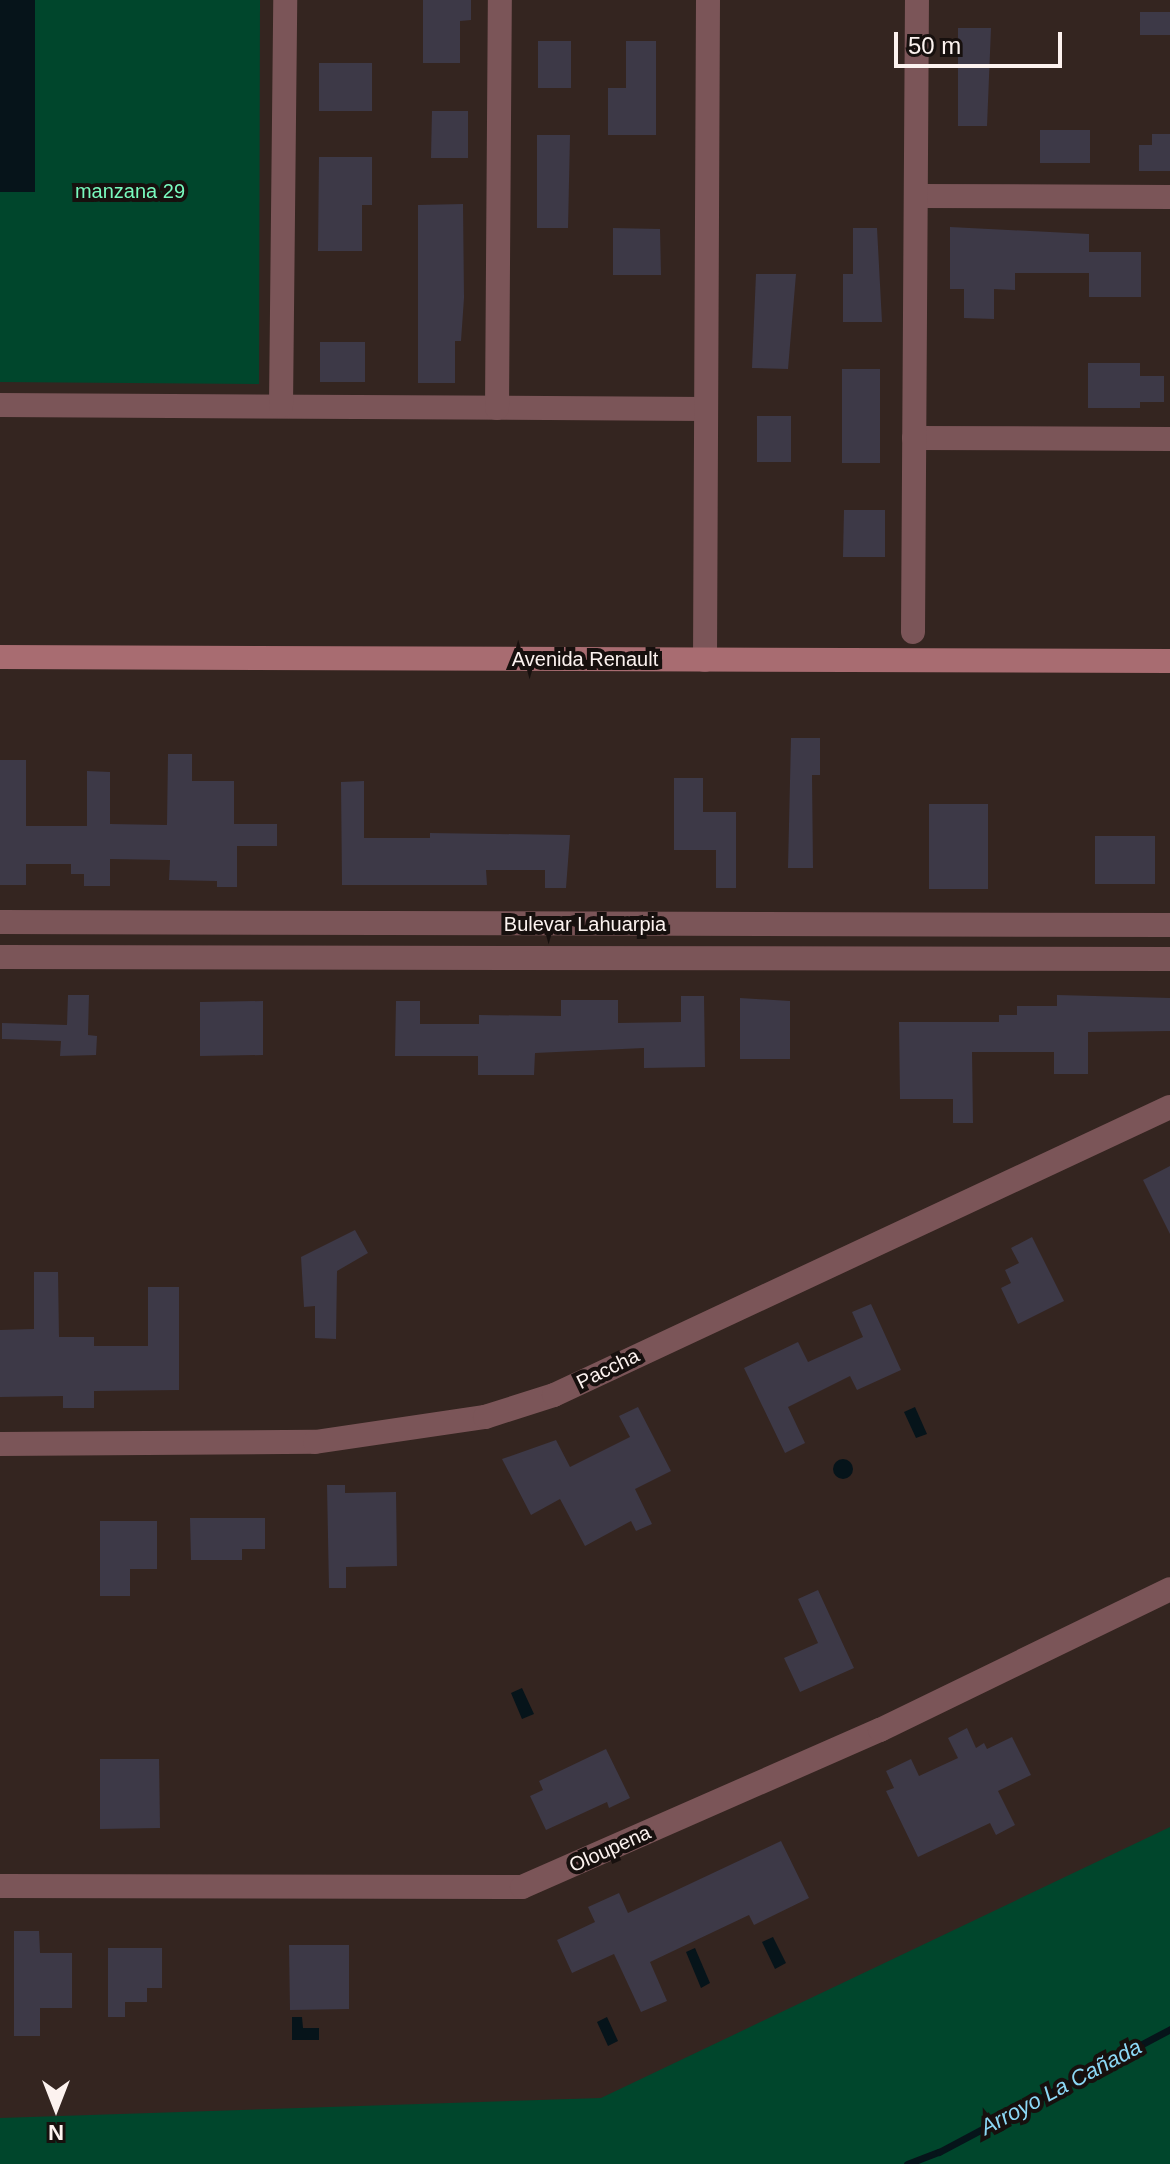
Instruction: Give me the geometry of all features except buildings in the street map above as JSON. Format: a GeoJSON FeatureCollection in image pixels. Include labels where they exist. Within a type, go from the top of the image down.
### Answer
{"type":"FeatureCollection","features":[{"type":"Feature","properties":{"kind":"street"},"geometry":{"type":"LineString","coordinates":[[281,406],[285,0]]}},
{"type":"Feature","properties":{"kind":"street"},"geometry":{"type":"LineString","coordinates":[[497,408],[500,0]]}},
{"type":"Feature","properties":{"kind":"street"},"geometry":{"type":"LineString","coordinates":[[705,660],[708,0]]}},
{"type":"Feature","properties":{"kind":"street"},"geometry":{"type":"LineString","coordinates":[[913,632],[917,0]]}},
{"type":"Feature","properties":{"kind":"street"},"geometry":{"type":"LineString","coordinates":[[916,196],[1170,197]]}},
{"type":"Feature","properties":{"kind":"street"},"geometry":{"type":"LineString","coordinates":[[0,405],[706,409]]}},
{"type":"Feature","properties":{"kind":"street"},"geometry":{"type":"LineString","coordinates":[[914,438],[1170,439]]}},
{"type":"Feature","properties":{"kind":"street","name":"Avenida Renault"},"geometry":{"type":"LineString","coordinates":[[0,657],[1170,661]]}},
{"type":"Feature","properties":{"kind":"street","name":"Bulevar Lahuarpia"},"geometry":{"type":"LineString","coordinates":[[0,922],[1170,925]]}},
{"type":"Feature","properties":{"kind":"street"},"geometry":{"type":"LineString","coordinates":[[0,957],[1170,959]]}},
{"type":"Feature","properties":{"kind":"street","name":"Paccha"},"geometry":{"type":"LineString","coordinates":[[0,1444],[315,1442],[485,1417],[554,1395],[1170,1107]]}},
{"type":"Feature","properties":{"kind":"street","name":"Oloupena"},"geometry":{"type":"LineString","coordinates":[[0,1886],[522,1887],[880,1730],[1170,1589]]}},
{"type":"Feature","properties":{"kind":"green space","name":"manzana 29"},"geometry":{"type":"Polygon","coordinates":[[[0,0],[260,0],[259,384],[0,382],[0,0]]]}},
{"type":"Feature","properties":{"kind":"green space"},"geometry":{"type":"Polygon","coordinates":[[[1170,1827],[1170,2164],[0,2164],[0,2118],[601,2098],[1170,1827]]]}},
{"type":"Feature","properties":{"kind":"shaded area"},"geometry":{"type":"Polygon","coordinates":[[[0,0],[35,0],[35,192],[0,192],[0,0]]]}},
{"type":"Feature","properties":{"kind":"shaded area"},"geometry":{"type":"Polygon","coordinates":[[[915,1407],[927,1434],[916,1438],[904,1412],[915,1407]]]}},
{"type":"Feature","properties":{"kind":"shaded area"},"geometry":{"type":"Polygon","coordinates":[[[843,1459],[850,1462],[853,1469],[850,1476],[843,1479],[836,1476],[833,1469],[836,1462],[843,1459]]]}},
{"type":"Feature","properties":{"kind":"shaded area"},"geometry":{"type":"Polygon","coordinates":[[[522,1688],[534,1714],[522,1719],[511,1693],[522,1688]]]}},
{"type":"Feature","properties":{"kind":"shaded area"},"geometry":{"type":"Polygon","coordinates":[[[773,1937],[786,1963],[775,1969],[762,1942],[773,1937]]]}},
{"type":"Feature","properties":{"kind":"shaded area"},"geometry":{"type":"Polygon","coordinates":[[[695,1948],[710,1983],[701,1988],[686,1952],[695,1948]]]}},
{"type":"Feature","properties":{"kind":"shaded area"},"geometry":{"type":"Polygon","coordinates":[[[292,2017],[302,2017],[303,2028],[319,2028],[319,2040],[292,2040],[292,2017]]]}},
{"type":"Feature","properties":{"kind":"shaded area"},"geometry":{"type":"Polygon","coordinates":[[[607,2017],[618,2041],[608,2046],[597,2022],[607,2017]]]}},
{"type":"Feature","properties":{"kind":"waterway","name":"Arroyo La Cañada"},"geometry":{"type":"LineString","coordinates":[[907,2164],[939,2152],[1170,2029]]}}]}
